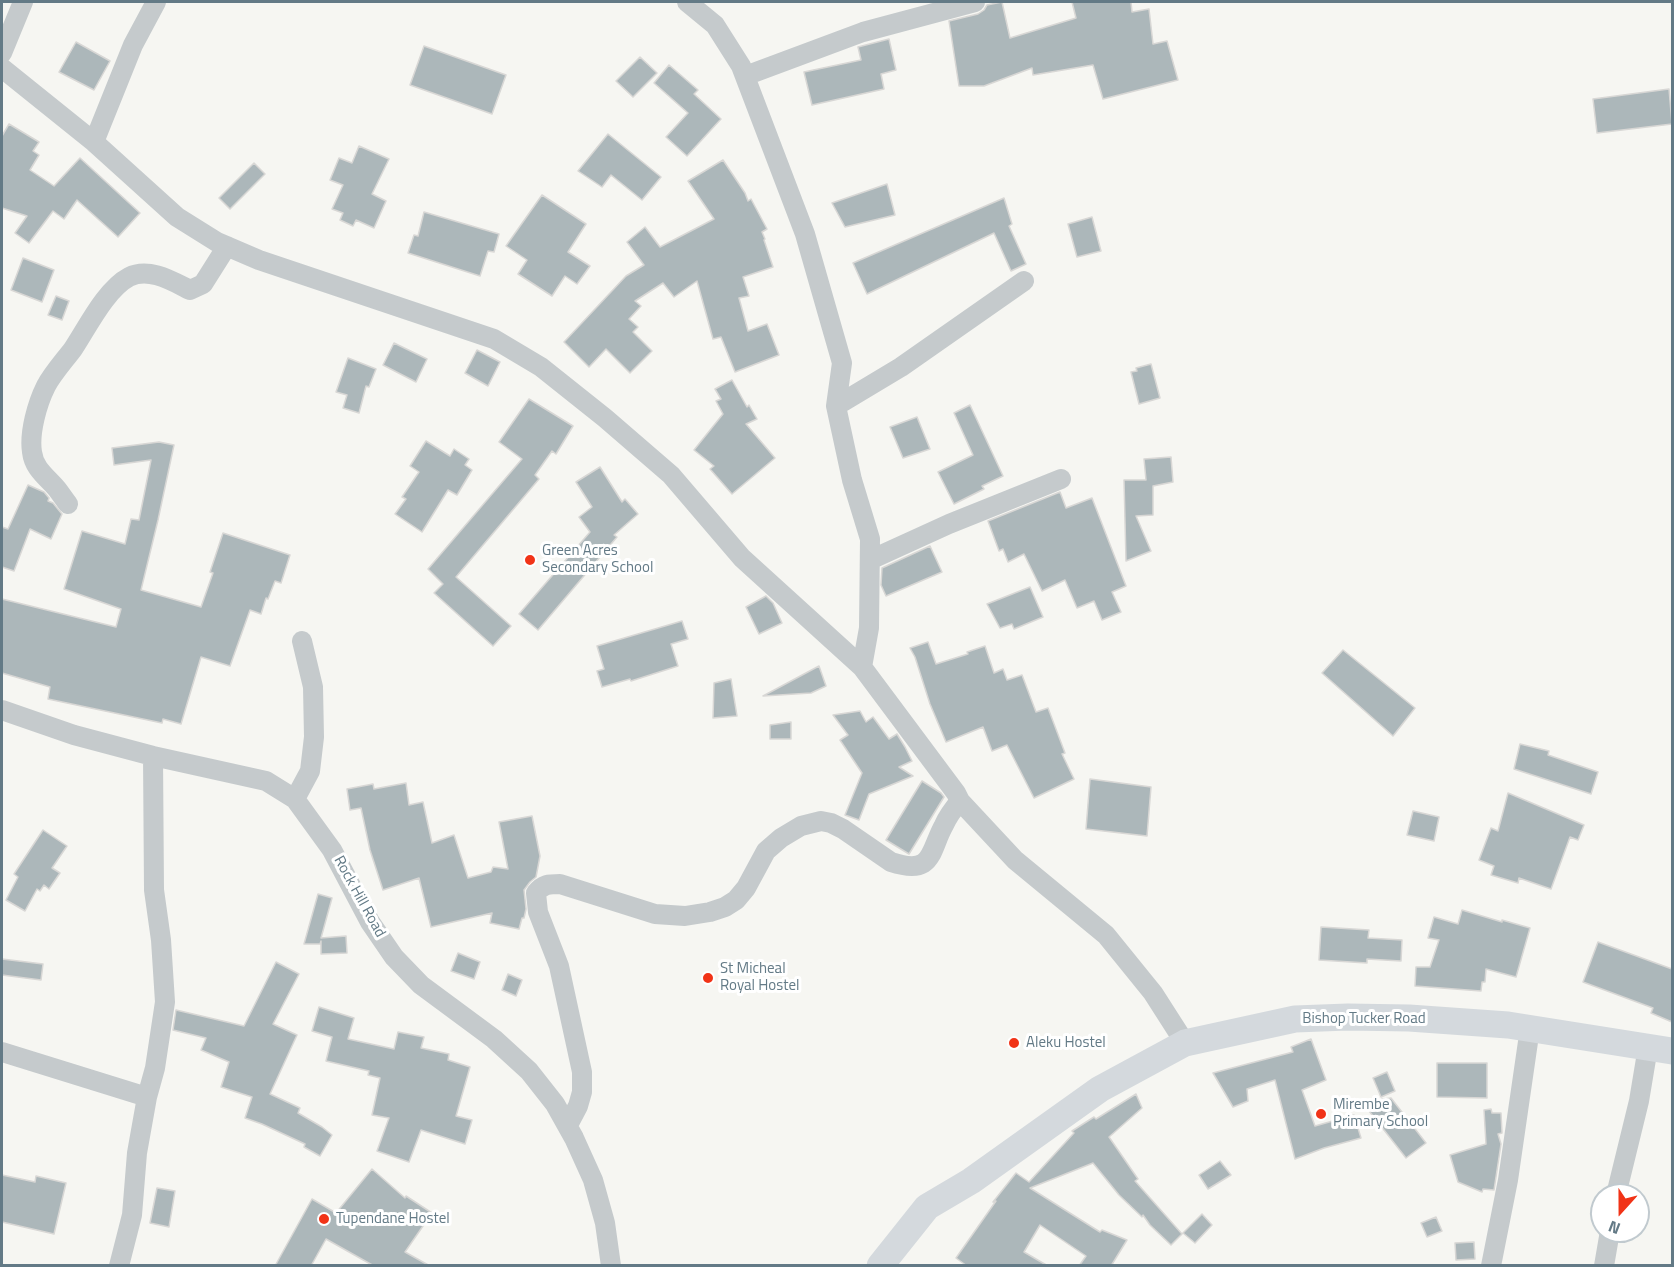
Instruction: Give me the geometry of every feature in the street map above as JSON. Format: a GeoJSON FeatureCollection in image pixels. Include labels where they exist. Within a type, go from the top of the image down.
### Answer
{"type":"FeatureCollection","features":[{"type":"Feature","properties":{"kind":"main road","name":"Bishop Tucker Road"},"geometry":{"type":"LineString","coordinates":[[880,1266],[927,1207],[971,1180],[1100,1089],[1185,1043],[1294,1019],[1409,1017],[1508,1025],[1660,1049]]}},
{"type":"Feature","properties":{"kind":"street"},"geometry":{"type":"LineString","coordinates":[[2,53],[24,2]]}},
{"type":"Feature","properties":{"kind":"street"},"geometry":{"type":"LineString","coordinates":[[94,142],[134,45],[156,2]]}},
{"type":"Feature","properties":{"kind":"street"},"geometry":{"type":"LineString","coordinates":[[687,2],[715,25],[741,66],[805,234],[842,363],[836,406],[852,480],[870,539],[869,628],[862,667]]}},
{"type":"Feature","properties":{"kind":"street"},"geometry":{"type":"LineString","coordinates":[[745,76],[863,32],[975,2]]}},
{"type":"Feature","properties":{"kind":"street"},"geometry":{"type":"LineString","coordinates":[[2,68],[94,142],[177,217],[216,242],[259,260],[494,339],[541,368],[605,418],[671,474],[742,558],[862,667],[960,801],[1015,860],[1106,935],[1153,993],[1185,1043]]}},
{"type":"Feature","properties":{"kind":"street"},"geometry":{"type":"LineString","coordinates":[[68,504],[37,469],[32,454],[31,432],[46,386],[114,288],[129,277],[141,274],[163,277],[190,290],[203,284],[226,246]]}},
{"type":"Feature","properties":{"kind":"street"},"geometry":{"type":"LineString","coordinates":[[836,406],[901,367],[1024,281]]}},
{"type":"Feature","properties":{"kind":"street"},"geometry":{"type":"LineString","coordinates":[[870,560],[950,524],[1061,479]]}},
{"type":"Feature","properties":{"kind":"street"},"geometry":{"type":"LineString","coordinates":[[295,800],[310,771],[314,737],[313,687],[302,641]]}},
{"type":"Feature","properties":{"kind":"street","name":"Rock Hill Road"},"geometry":{"type":"LineString","coordinates":[[2,710],[74,735],[153,756],[266,781],[295,800],[332,850],[370,922],[394,957],[421,985],[494,1039],[529,1071],[555,1104],[568,1125],[593,1180],[605,1223],[611,1266]]}},
{"type":"Feature","properties":{"kind":"street"},"geometry":{"type":"LineString","coordinates":[[119,1266],[132,1215],[137,1153],[147,1097],[155,1068],[165,1002],[154,890],[153,756]]}},
{"type":"Feature","properties":{"kind":"street"},"geometry":{"type":"LineString","coordinates":[[568,1125],[582,1092],[582,1072],[559,966],[538,912],[536,893],[542,886],[560,884],[655,914],[685,916],[710,912],[736,900],[746,888],[766,851],[781,838],[801,826],[821,821],[831,823],[891,862],[900,865],[914,865],[930,858],[943,825],[960,801]]}},
{"type":"Feature","properties":{"kind":"street"},"geometry":{"type":"LineString","coordinates":[[1491,1266],[1508,1180],[1530,1028]]}},
{"type":"Feature","properties":{"kind":"street"},"geometry":{"type":"LineString","coordinates":[[1619,1183],[1639,1101],[1660,1049]]}},
{"type":"Feature","properties":{"kind":"street"},"geometry":{"type":"LineString","coordinates":[[2,1052],[147,1097]]}},
{"type":"Feature","properties":{"kind":"street"},"geometry":{"type":"LineString","coordinates":[[1604,1266],[1608,1243]]}},
{"type":"Feature","properties":{"kind":"building"},"geometry":{"type":"Polygon","coordinates":[[[1002,2],[1010,38],[1076,18],[1072,2],[1131,2],[1132,12],[1149,9],[1153,44],[1167,41],[1178,80],[1103,99],[1093,65],[1033,75],[1032,68],[984,86],[959,86],[949,21],[978,14],[987,5],[1002,2]]]}},
{"type":"Feature","properties":{"kind":"building"},"geometry":{"type":"Polygon","coordinates":[[[889,39],[896,70],[881,74],[884,89],[812,105],[804,72],[861,60],[858,47],[889,39]]]}},
{"type":"Feature","properties":{"kind":"building"},"geometry":{"type":"Polygon","coordinates":[[[76,42],[110,61],[94,90],[59,72],[76,42]]]}},
{"type":"Feature","properties":{"kind":"building"},"geometry":{"type":"Polygon","coordinates":[[[424,46],[506,75],[492,114],[410,85],[424,46]]]}},
{"type":"Feature","properties":{"kind":"building"},"geometry":{"type":"Polygon","coordinates":[[[640,57],[657,73],[633,97],[616,81],[640,57]]]}},
{"type":"Feature","properties":{"kind":"building"},"geometry":{"type":"Polygon","coordinates":[[[669,65],[698,90],[694,94],[721,119],[687,156],[666,137],[688,113],[654,83],[669,65]]]}},
{"type":"Feature","properties":{"kind":"building"},"geometry":{"type":"Polygon","coordinates":[[[1669,89],[1672,124],[1597,133],[1593,99],[1669,89]]]}},
{"type":"Feature","properties":{"kind":"building"},"geometry":{"type":"Polygon","coordinates":[[[9,124],[39,142],[33,151],[39,155],[30,170],[54,186],[80,158],[140,213],[118,237],[77,200],[64,219],[53,211],[29,243],[15,233],[27,216],[2,208],[2,136],[9,124]]]}},
{"type":"Feature","properties":{"kind":"building"},"geometry":{"type":"Polygon","coordinates":[[[608,134],[661,177],[642,200],[611,175],[602,187],[578,171],[608,134]]]}},
{"type":"Feature","properties":{"kind":"building"},"geometry":{"type":"Polygon","coordinates":[[[359,146],[389,159],[372,194],[386,201],[374,228],[356,220],[353,226],[340,220],[343,213],[332,209],[343,185],[330,180],[339,158],[352,163],[359,146]]]}},
{"type":"Feature","properties":{"kind":"building"},"geometry":{"type":"Polygon","coordinates":[[[723,160],[748,201],[751,199],[767,229],[762,232],[773,267],[743,277],[749,296],[739,298],[748,331],[767,324],[779,355],[735,372],[721,337],[713,339],[697,281],[674,297],[663,283],[635,301],[641,306],[629,319],[638,327],[633,332],[652,351],[630,373],[606,349],[589,367],[564,342],[626,276],[644,265],[627,242],[645,227],[660,247],[714,219],[688,181],[723,160]]]}},
{"type":"Feature","properties":{"kind":"building"},"geometry":{"type":"Polygon","coordinates":[[[254,163],[265,174],[230,209],[219,198],[254,163]]]}},
{"type":"Feature","properties":{"kind":"building"},"geometry":{"type":"Polygon","coordinates":[[[887,184],[895,215],[845,227],[832,203],[887,184]]]}},
{"type":"Feature","properties":{"kind":"building"},"geometry":{"type":"Polygon","coordinates":[[[542,195],[586,224],[568,252],[590,266],[577,284],[565,276],[552,296],[518,274],[527,260],[506,246],[542,195]]]}},
{"type":"Feature","properties":{"kind":"building"},"geometry":{"type":"Polygon","coordinates":[[[1004,198],[1012,224],[1009,226],[1026,264],[1011,271],[994,233],[867,294],[853,263],[1004,198]]]}},
{"type":"Feature","properties":{"kind":"building"},"geometry":{"type":"Polygon","coordinates":[[[424,212],[499,234],[494,252],[488,251],[480,276],[408,253],[414,235],[418,236],[424,212]]]}},
{"type":"Feature","properties":{"kind":"building"},"geometry":{"type":"Polygon","coordinates":[[[1092,217],[1101,251],[1077,257],[1068,224],[1092,217]]]}},
{"type":"Feature","properties":{"kind":"building"},"geometry":{"type":"Polygon","coordinates":[[[23,258],[54,270],[42,302],[11,290],[23,258]]]}},
{"type":"Feature","properties":{"kind":"building"},"geometry":{"type":"Polygon","coordinates":[[[56,296],[69,301],[62,320],[48,315],[56,296]]]}},
{"type":"Feature","properties":{"kind":"building"},"geometry":{"type":"Polygon","coordinates":[[[394,343],[427,359],[416,382],[383,365],[394,343]]]}},
{"type":"Feature","properties":{"kind":"building"},"geometry":{"type":"Polygon","coordinates":[[[477,350],[500,362],[488,386],[465,373],[477,350]]]}},
{"type":"Feature","properties":{"kind":"building"},"geometry":{"type":"Polygon","coordinates":[[[348,358],[376,369],[369,387],[366,386],[359,413],[343,408],[347,395],[336,392],[348,358]]]}},
{"type":"Feature","properties":{"kind":"building"},"geometry":{"type":"Polygon","coordinates":[[[1151,364],[1160,398],[1139,404],[1131,372],[1137,371],[1136,368],[1151,364]]]}},
{"type":"Feature","properties":{"kind":"building"},"geometry":{"type":"Polygon","coordinates":[[[732,380],[747,407],[749,405],[757,419],[746,424],[775,458],[732,494],[710,469],[714,466],[694,450],[723,414],[716,401],[721,399],[715,389],[732,380]]]}},
{"type":"Feature","properties":{"kind":"building"},"geometry":{"type":"Polygon","coordinates":[[[529,399],[573,426],[556,454],[552,451],[535,475],[539,479],[456,577],[511,626],[493,646],[434,593],[443,584],[428,569],[522,459],[499,442],[529,399]]]}},
{"type":"Feature","properties":{"kind":"building"},"geometry":{"type":"Polygon","coordinates":[[[970,405],[1003,476],[982,486],[984,489],[954,504],[938,472],[973,455],[954,413],[970,405]]]}},
{"type":"Feature","properties":{"kind":"building"},"geometry":{"type":"Polygon","coordinates":[[[917,417],[930,449],[903,458],[890,427],[917,417]]]}},
{"type":"Feature","properties":{"kind":"building"},"geometry":{"type":"Polygon","coordinates":[[[426,441],[450,456],[454,449],[469,459],[465,465],[472,470],[457,495],[448,490],[422,532],[395,514],[406,499],[402,497],[419,472],[410,466],[426,441]]]}},
{"type":"Feature","properties":{"kind":"building"},"geometry":{"type":"Polygon","coordinates":[[[159,442],[174,445],[141,590],[201,607],[213,573],[210,572],[223,533],[290,555],[281,583],[275,581],[261,614],[250,610],[230,666],[201,657],[181,724],[163,719],[162,723],[48,699],[50,687],[2,673],[2,599],[116,627],[121,609],[64,589],[82,531],[125,544],[131,519],[139,520],[151,460],[114,465],[112,448],[159,442]]]}},
{"type":"Feature","properties":{"kind":"building"},"geometry":{"type":"Polygon","coordinates":[[[1171,457],[1173,482],[1153,486],[1153,515],[1136,516],[1151,551],[1126,561],[1124,480],[1146,480],[1144,459],[1171,457]]]}},
{"type":"Feature","properties":{"kind":"building"},"geometry":{"type":"Polygon","coordinates":[[[600,467],[622,502],[625,499],[638,514],[614,535],[617,537],[538,630],[519,614],[590,532],[579,517],[592,507],[576,482],[600,467]]]}},
{"type":"Feature","properties":{"kind":"building"},"geometry":{"type":"Polygon","coordinates":[[[28,485],[44,492],[49,498],[48,501],[53,503],[62,514],[51,539],[30,529],[14,571],[2,567],[2,527],[8,529],[28,485]]]}},
{"type":"Feature","properties":{"kind":"building"},"geometry":{"type":"Polygon","coordinates":[[[1060,492],[1066,508],[1092,498],[1126,586],[1112,592],[1121,612],[1102,620],[1094,601],[1077,608],[1065,580],[1042,591],[1024,554],[1008,562],[1003,549],[999,551],[988,521],[1060,492]]]}},
{"type":"Feature","properties":{"kind":"building"},"geometry":{"type":"Polygon","coordinates":[[[930,546],[942,572],[886,596],[881,585],[882,568],[930,546]]]}},
{"type":"Feature","properties":{"kind":"building"},"geometry":{"type":"Polygon","coordinates":[[[1030,587],[1043,617],[1014,629],[1012,624],[1000,628],[987,604],[1030,587]]]}},
{"type":"Feature","properties":{"kind":"building"},"geometry":{"type":"Polygon","coordinates":[[[766,596],[773,603],[782,623],[759,634],[746,607],[766,596]]]}},
{"type":"Feature","properties":{"kind":"building"},"geometry":{"type":"Polygon","coordinates":[[[682,621],[688,639],[671,644],[678,666],[631,681],[630,679],[602,687],[597,671],[604,669],[597,646],[682,621]]]}},
{"type":"Feature","properties":{"kind":"building"},"geometry":{"type":"Polygon","coordinates":[[[928,642],[936,664],[985,646],[994,673],[1003,669],[1007,680],[1022,675],[1036,712],[1048,708],[1065,753],[1062,754],[1074,779],[1034,798],[1007,745],[992,751],[983,727],[946,742],[910,648],[928,642]]]}},
{"type":"Feature","properties":{"kind":"building"},"geometry":{"type":"Polygon","coordinates":[[[1343,650],[1415,708],[1393,736],[1322,673],[1343,650]]]}},
{"type":"Feature","properties":{"kind":"building"},"geometry":{"type":"Polygon","coordinates":[[[819,666],[826,686],[811,693],[763,696],[819,666]]]}},
{"type":"Feature","properties":{"kind":"building"},"geometry":{"type":"Polygon","coordinates":[[[731,679],[737,716],[713,718],[714,683],[731,679]]]}},
{"type":"Feature","properties":{"kind":"building"},"geometry":{"type":"Polygon","coordinates":[[[860,711],[866,722],[873,717],[889,739],[897,734],[912,761],[899,767],[913,776],[869,794],[859,820],[845,815],[862,773],[840,740],[848,735],[833,715],[860,711]]]}},
{"type":"Feature","properties":{"kind":"building"},"geometry":{"type":"Polygon","coordinates":[[[791,722],[791,739],[770,739],[770,725],[791,722]]]}},
{"type":"Feature","properties":{"kind":"building"},"geometry":{"type":"Polygon","coordinates":[[[1520,744],[1549,751],[1548,755],[1598,772],[1591,794],[1514,769],[1520,744]]]}},
{"type":"Feature","properties":{"kind":"building"},"geometry":{"type":"Polygon","coordinates":[[[1090,779],[1151,787],[1147,836],[1086,829],[1090,779]]]}},
{"type":"Feature","properties":{"kind":"building"},"geometry":{"type":"Polygon","coordinates":[[[922,781],[944,797],[909,854],[886,840],[922,781]]]}},
{"type":"Feature","properties":{"kind":"building"},"geometry":{"type":"Polygon","coordinates":[[[406,783],[409,805],[423,802],[432,843],[454,835],[468,878],[491,872],[493,867],[508,869],[499,822],[532,816],[540,856],[536,877],[524,890],[526,909],[519,929],[490,923],[492,913],[431,927],[419,878],[383,890],[370,850],[361,808],[350,810],[347,789],[373,784],[374,789],[406,783]]]}},
{"type":"Feature","properties":{"kind":"building"},"geometry":{"type":"Polygon","coordinates":[[[1508,793],[1584,825],[1578,840],[1570,837],[1551,889],[1519,878],[1518,883],[1491,875],[1494,866],[1479,860],[1491,828],[1498,831],[1508,793]]]}},
{"type":"Feature","properties":{"kind":"building"},"geometry":{"type":"Polygon","coordinates":[[[1413,811],[1439,817],[1434,841],[1407,835],[1413,811]]]}},
{"type":"Feature","properties":{"kind":"building"},"geometry":{"type":"Polygon","coordinates":[[[43,830],[67,846],[52,868],[60,873],[49,889],[44,885],[40,891],[37,889],[25,911],[6,900],[18,877],[14,874],[43,830]]]}},
{"type":"Feature","properties":{"kind":"building"},"geometry":{"type":"Polygon","coordinates":[[[318,894],[332,898],[321,938],[346,936],[347,953],[321,954],[321,941],[320,944],[304,944],[318,894]]]}},
{"type":"Feature","properties":{"kind":"building"},"geometry":{"type":"Polygon","coordinates":[[[1462,910],[1530,928],[1516,977],[1486,969],[1485,982],[1482,982],[1481,991],[1415,986],[1416,967],[1430,967],[1439,940],[1428,938],[1434,917],[1458,924],[1462,910]]]}},
{"type":"Feature","properties":{"kind":"building"},"geometry":{"type":"Polygon","coordinates":[[[1321,927],[1369,930],[1368,938],[1402,940],[1401,961],[1367,959],[1367,963],[1319,960],[1321,927]]]}},
{"type":"Feature","properties":{"kind":"building"},"geometry":{"type":"Polygon","coordinates":[[[1598,942],[1672,969],[1672,1022],[1651,1013],[1653,1008],[1583,982],[1598,942]]]}},
{"type":"Feature","properties":{"kind":"building"},"geometry":{"type":"Polygon","coordinates":[[[458,953],[480,962],[474,979],[451,971],[458,953]]]}},
{"type":"Feature","properties":{"kind":"building"},"geometry":{"type":"Polygon","coordinates":[[[2,959],[43,964],[41,980],[2,975],[2,959]]]}},
{"type":"Feature","properties":{"kind":"building"},"geometry":{"type":"Polygon","coordinates":[[[276,962],[299,974],[273,1024],[297,1035],[270,1094],[300,1108],[298,1113],[332,1135],[320,1156],[304,1147],[305,1144],[245,1118],[252,1097],[221,1087],[229,1062],[201,1050],[206,1038],[173,1030],[176,1010],[244,1026],[276,962]]]}},
{"type":"Feature","properties":{"kind":"building"},"geometry":{"type":"Polygon","coordinates":[[[508,974],[522,980],[516,996],[502,990],[508,974]]]}},
{"type":"Feature","properties":{"kind":"building"},"geometry":{"type":"Polygon","coordinates":[[[319,1007],[354,1018],[348,1039],[394,1049],[398,1032],[424,1037],[421,1048],[449,1054],[448,1060],[470,1067],[456,1116],[472,1120],[465,1144],[421,1130],[409,1162],[377,1151],[389,1118],[372,1115],[380,1078],[368,1075],[369,1071],[326,1061],[332,1037],[312,1031],[319,1007]]]}},
{"type":"Feature","properties":{"kind":"building"},"geometry":{"type":"Polygon","coordinates":[[[1311,1039],[1326,1080],[1302,1090],[1315,1126],[1354,1115],[1361,1138],[1295,1159],[1275,1080],[1247,1089],[1248,1101],[1233,1107],[1213,1073],[1293,1052],[1291,1047],[1311,1039]]]}},
{"type":"Feature","properties":{"kind":"building"},"geometry":{"type":"Polygon","coordinates":[[[1437,1063],[1487,1063],[1487,1098],[1437,1097],[1437,1063]]]}},
{"type":"Feature","properties":{"kind":"building"},"geometry":{"type":"Polygon","coordinates":[[[1387,1072],[1395,1091],[1381,1097],[1373,1078],[1387,1072]]]}},
{"type":"Feature","properties":{"kind":"building"},"geometry":{"type":"Polygon","coordinates":[[[1136,1094],[1142,1108],[1109,1137],[1138,1179],[1135,1181],[1182,1234],[1171,1245],[1143,1215],[1142,1217],[1119,1195],[1093,1163],[1030,1188],[1100,1232],[1102,1230],[1127,1240],[1111,1266],[1079,1266],[1086,1256],[1040,1225],[1024,1252],[1048,1266],[967,1266],[956,1258],[996,1201],[993,1202],[1016,1173],[1029,1182],[1074,1133],[1072,1131],[1136,1094]]]}},
{"type":"Feature","properties":{"kind":"building"},"geometry":{"type":"Polygon","coordinates":[[[1391,1098],[1426,1143],[1406,1158],[1362,1102],[1391,1098]]]}},
{"type":"Feature","properties":{"kind":"building"},"geometry":{"type":"Polygon","coordinates":[[[1491,1109],[1492,1113],[1501,1113],[1502,1133],[1498,1134],[1501,1144],[1494,1190],[1483,1189],[1482,1192],[1458,1182],[1450,1155],[1486,1144],[1484,1110],[1491,1109]]]}},
{"type":"Feature","properties":{"kind":"building"},"geometry":{"type":"Polygon","coordinates":[[[1220,1161],[1231,1175],[1208,1189],[1199,1175],[1220,1161]]]}},
{"type":"Feature","properties":{"kind":"building"},"geometry":{"type":"Polygon","coordinates":[[[372,1169],[405,1198],[406,1196],[432,1213],[405,1252],[430,1266],[374,1266],[326,1239],[311,1266],[275,1266],[312,1199],[336,1213],[372,1169]]]}},
{"type":"Feature","properties":{"kind":"building"},"geometry":{"type":"Polygon","coordinates":[[[2,1175],[35,1182],[36,1176],[66,1183],[54,1234],[2,1222],[2,1175]]]}},
{"type":"Feature","properties":{"kind":"building"},"geometry":{"type":"Polygon","coordinates":[[[157,1188],[175,1191],[169,1227],[150,1223],[157,1188]]]}},
{"type":"Feature","properties":{"kind":"building"},"geometry":{"type":"Polygon","coordinates":[[[1202,1214],[1212,1225],[1195,1243],[1183,1233],[1202,1214]]]}},
{"type":"Feature","properties":{"kind":"building"},"geometry":{"type":"Polygon","coordinates":[[[1436,1217],[1442,1231],[1427,1237],[1421,1223],[1436,1217]]]}},
{"type":"Feature","properties":{"kind":"building"},"geometry":{"type":"Polygon","coordinates":[[[1474,1242],[1475,1259],[1456,1260],[1455,1243],[1474,1242]]]}},
{"type":"Feature","properties":{"kind":"place","name":"Green Acres Secondary School"},"geometry":{"type":"Point","coordinates":[530,560]}},
{"type":"Feature","properties":{"kind":"place","name":"St Micheal Royal Hostel"},"geometry":{"type":"Point","coordinates":[708,978]}},
{"type":"Feature","properties":{"kind":"place","name":"Aleku Hostel"},"geometry":{"type":"Point","coordinates":[1014,1043]}},
{"type":"Feature","properties":{"kind":"place","name":"Mirembe Primary School"},"geometry":{"type":"Point","coordinates":[1321,1114]}},
{"type":"Feature","properties":{"kind":"place","name":"Tupendane Hostel"},"geometry":{"type":"Point","coordinates":[324,1219]}}]}
